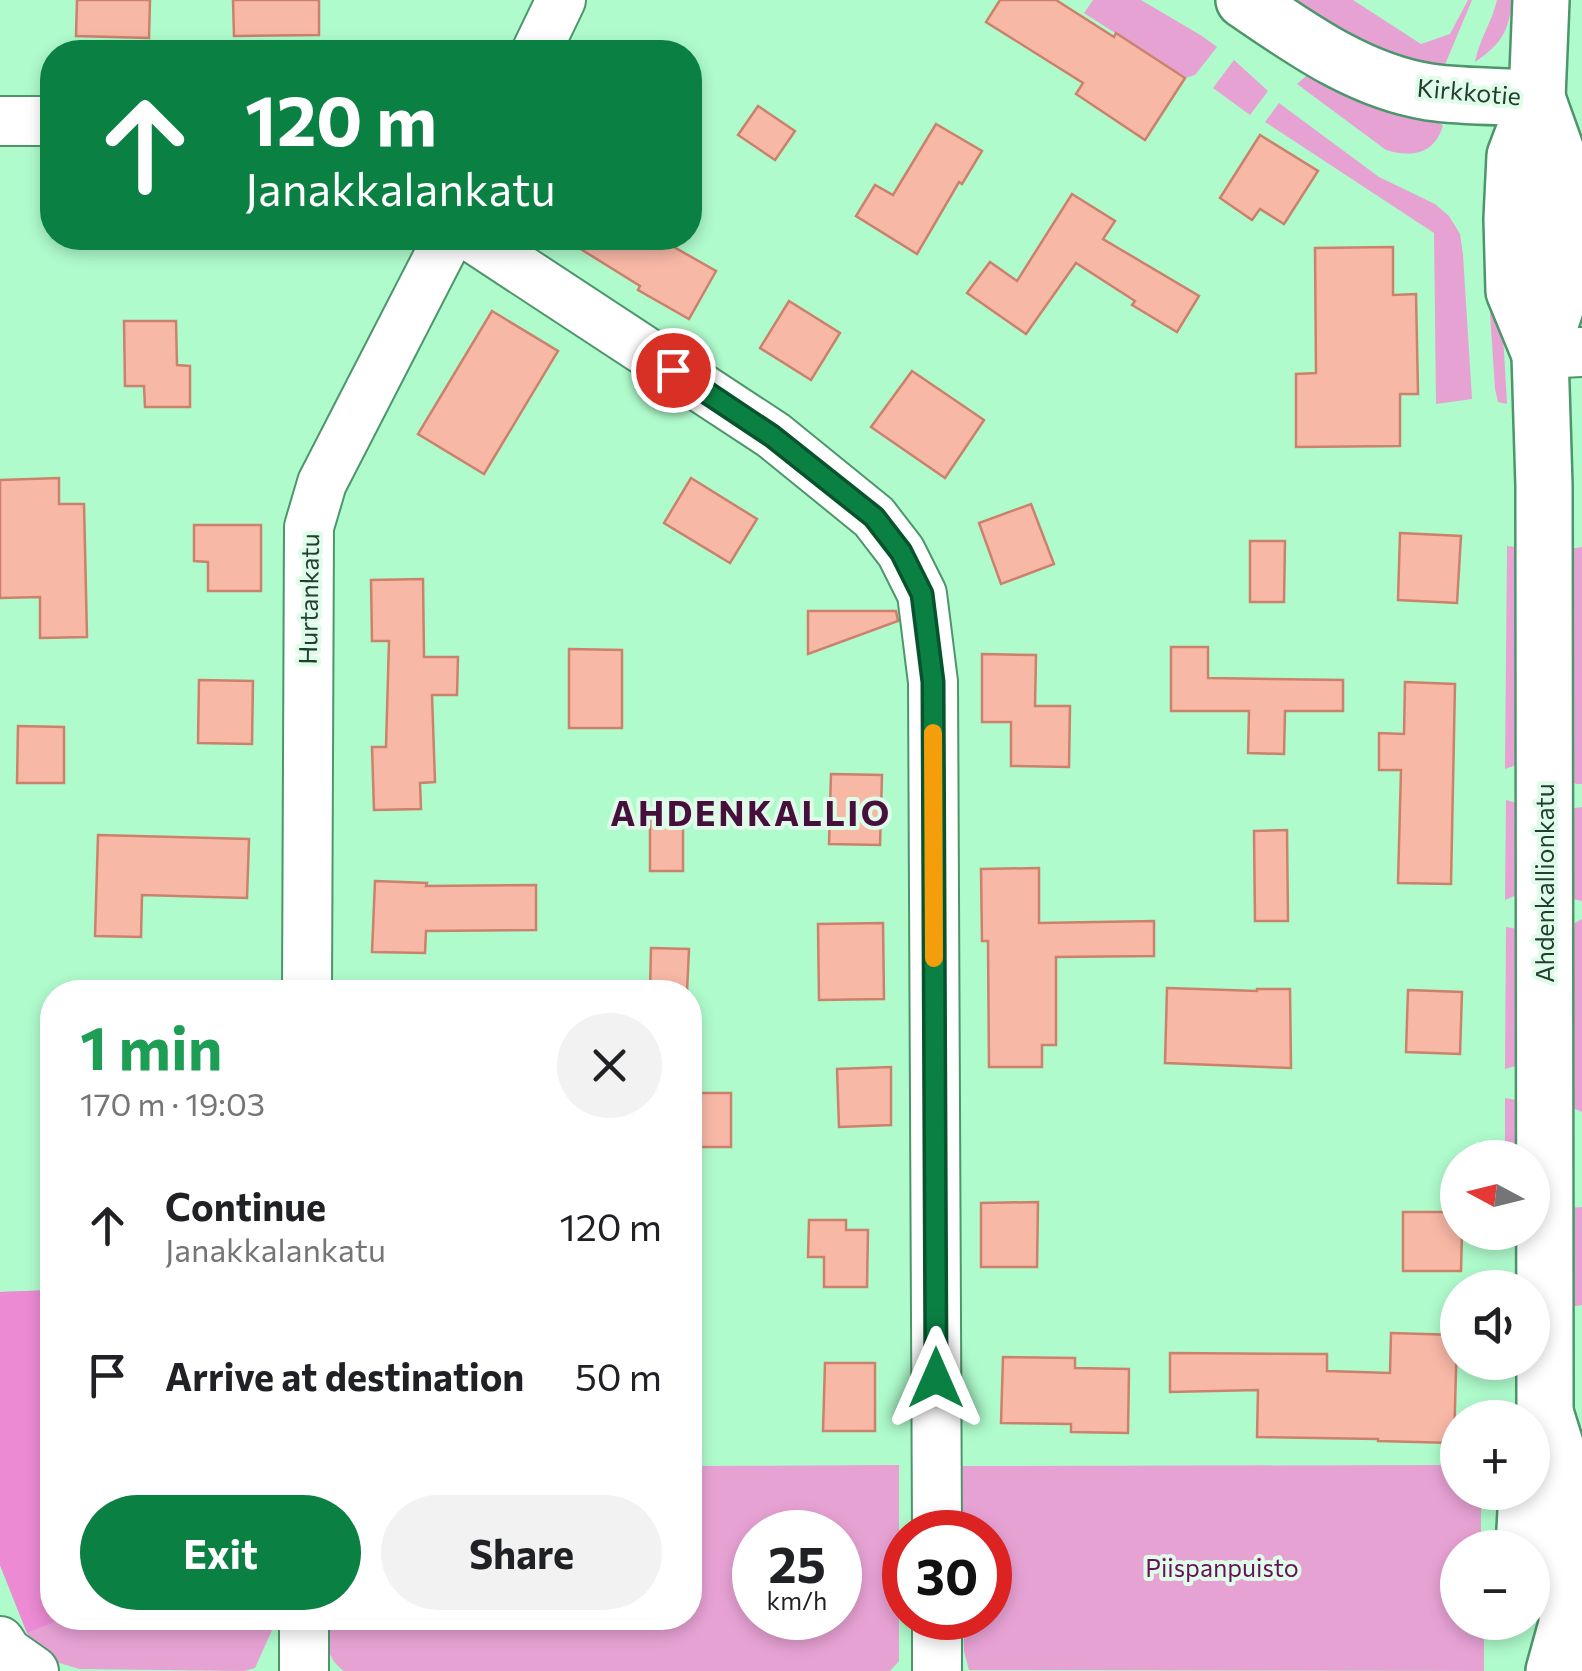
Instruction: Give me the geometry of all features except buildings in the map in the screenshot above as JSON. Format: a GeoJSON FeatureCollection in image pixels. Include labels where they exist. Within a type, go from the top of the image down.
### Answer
{"type":"FeatureCollection","features":[{"type":"Feature","properties":{"kind":"street"},"geometry":{"type":"LineString","coordinates":[[542,40],[561,0]]}},
{"type":"Feature","properties":{"kind":"street","name":"Kirkkotie"},"geometry":{"type":"LineString","coordinates":[[1244,0],[1319,50],[1388,82],[1426,92],[1536,98]]}},
{"type":"Feature","properties":{"kind":"street","name":"Ahdenkallionkatu"},"geometry":{"type":"LineString","coordinates":[[1538,1400],[1544,506],[1561,353],[1557,154],[1536,98],[1541,0]]}},
{"type":"Feature","properties":{"kind":"street"},"geometry":{"type":"LineString","coordinates":[[0,121],[40,121]]}},
{"type":"Feature","properties":{"kind":"street","name":"Hurtankatu"},"geometry":{"type":"LineString","coordinates":[[307,980],[308,528],[322,483],[442,250]]}},
{"type":"Feature","properties":{"kind":"street"},"geometry":{"type":"LineString","coordinates":[[491,250],[772,436],[874,517],[901,552],[922,594],[933,682],[937,1510]]}},
{"type":"Feature","properties":{"kind":"street","name":"Ahdenkallionkatu"},"geometry":{"type":"LineString","coordinates":[[1550,1451],[1562,1467],[1568,1512],[1567,1624],[1554,1671]]}},
{"type":"Feature","properties":{"kind":"street"},"geometry":{"type":"LineString","coordinates":[[304,1630],[304,1671]]}},
{"type":"Feature","properties":{"kind":"street"},"geometry":{"type":"LineString","coordinates":[[937,1640],[938,1671]]}},
{"type":"Feature","properties":{"kind":"street"},"geometry":{"type":"LineString","coordinates":[[1532,1640],[1540,1671]]}},
{"type":"Feature","properties":{"kind":"street"},"geometry":{"type":"LineString","coordinates":[[0,1641],[7,1652],[34,1671]]}},
{"type":"Feature","properties":{"kind":"green space"},"geometry":{"type":"Polygon","coordinates":[[[1093,0],[1141,0],[1217,47],[1195,75],[1185,78],[1084,13],[1093,0]]]}},
{"type":"Feature","properties":{"kind":"green space"},"geometry":{"type":"Polygon","coordinates":[[[1279,0],[1353,0],[1421,44],[1450,34],[1468,0],[1472,0],[1444,67],[1400,60],[1379,52],[1279,0]]]}},
{"type":"Feature","properties":{"kind":"green space"},"geometry":{"type":"Polygon","coordinates":[[[1497,0],[1512,0],[1509,21],[1497,43],[1475,62],[1479,46],[1497,0]]]}},
{"type":"Feature","properties":{"kind":"green space"},"geometry":{"type":"Polygon","coordinates":[[[1234,60],[1268,91],[1250,115],[1213,88],[1234,60]]]}},
{"type":"Feature","properties":{"kind":"green space"},"geometry":{"type":"Polygon","coordinates":[[[1312,71],[1443,125],[1439,135],[1421,151],[1405,154],[1386,150],[1297,84],[1312,71]]]}},
{"type":"Feature","properties":{"kind":"green space"},"geometry":{"type":"Polygon","coordinates":[[[1279,103],[1379,177],[1435,204],[1449,216],[1460,234],[1463,255],[1472,399],[1436,404],[1434,233],[1265,122],[1279,103]]]}},
{"type":"Feature","properties":{"kind":"green space"},"geometry":{"type":"Polygon","coordinates":[[[1497,231],[1507,404],[1498,402],[1495,389],[1485,236],[1497,231]]]}},
{"type":"Feature","properties":{"kind":"green space"},"geometry":{"type":"Polygon","coordinates":[[[1507,546],[1516,547],[1522,763],[1505,769],[1507,546]]]}},
{"type":"Feature","properties":{"kind":"green space"},"geometry":{"type":"Polygon","coordinates":[[[1582,547],[1582,784],[1576,784],[1569,780],[1569,549],[1582,547]]]}},
{"type":"Feature","properties":{"kind":"green space"},"geometry":{"type":"Polygon","coordinates":[[[1506,800],[1523,805],[1521,893],[1505,900],[1506,800]]]}},
{"type":"Feature","properties":{"kind":"green space"},"geometry":{"type":"Polygon","coordinates":[[[1582,807],[1582,901],[1568,898],[1567,813],[1582,807]]]}},
{"type":"Feature","properties":{"kind":"green space"},"geometry":{"type":"Polygon","coordinates":[[[1582,919],[1582,1112],[1568,1106],[1568,927],[1582,919]]]}},
{"type":"Feature","properties":{"kind":"green space"},"geometry":{"type":"Polygon","coordinates":[[[1506,927],[1523,930],[1522,1064],[1505,1069],[1506,927]]]}},
{"type":"Feature","properties":{"kind":"green space"},"geometry":{"type":"Polygon","coordinates":[[[1505,1098],[1522,1101],[1522,1140],[1505,1140],[1505,1098]]]}},
{"type":"Feature","properties":{"kind":"green space"},"geometry":{"type":"Polygon","coordinates":[[[1582,1207],[1582,1305],[1570,1307],[1568,1208],[1582,1207]]]}},
{"type":"Feature","properties":{"kind":"green space"},"geometry":{"type":"Polygon","coordinates":[[[40,1290],[40,1630],[272,1630],[255,1668],[79,1669],[44,1658],[27,1633],[0,1565],[0,1292],[40,1290]]]}},
{"type":"Feature","properties":{"kind":"green space"},"geometry":{"type":"Polygon","coordinates":[[[899,1465],[899,1510],[882,1510],[882,1640],[899,1640],[899,1661],[890,1671],[344,1671],[333,1660],[327,1630],[702,1630],[702,1466],[899,1465]]]}},
{"type":"Feature","properties":{"kind":"green space","name":"Piispanpuisto"},"geometry":{"type":"Polygon","coordinates":[[[1440,1465],[1440,1510],[1481,1510],[1481,1530],[1440,1530],[1440,1640],[1484,1640],[1484,1671],[969,1670],[964,1640],[1012,1640],[1012,1510],[961,1510],[960,1466],[1440,1465]]]}},
{"type":"Feature","properties":{"kind":"shaded area"},"geometry":{"type":"Polygon","coordinates":[[[40,1290],[40,1628],[27,1633],[0,1565],[0,1292],[40,1290]]]}},
{"type":"Feature","properties":{"kind":"slow traffic"},"geometry":{"type":"LineString","coordinates":[[933,733],[934,958]]}},
{"type":"Feature","properties":{"kind":"district","name":"AHDENKALLIO"},"geometry":{"type":"Point","coordinates":[751,814]}},
{"type":"Feature","properties":{"kind":"route"},"geometry":{"type":"LineString","coordinates":[[673,370],[772,436],[874,517],[901,552],[922,594],[933,682],[936,1378]]}}]}
